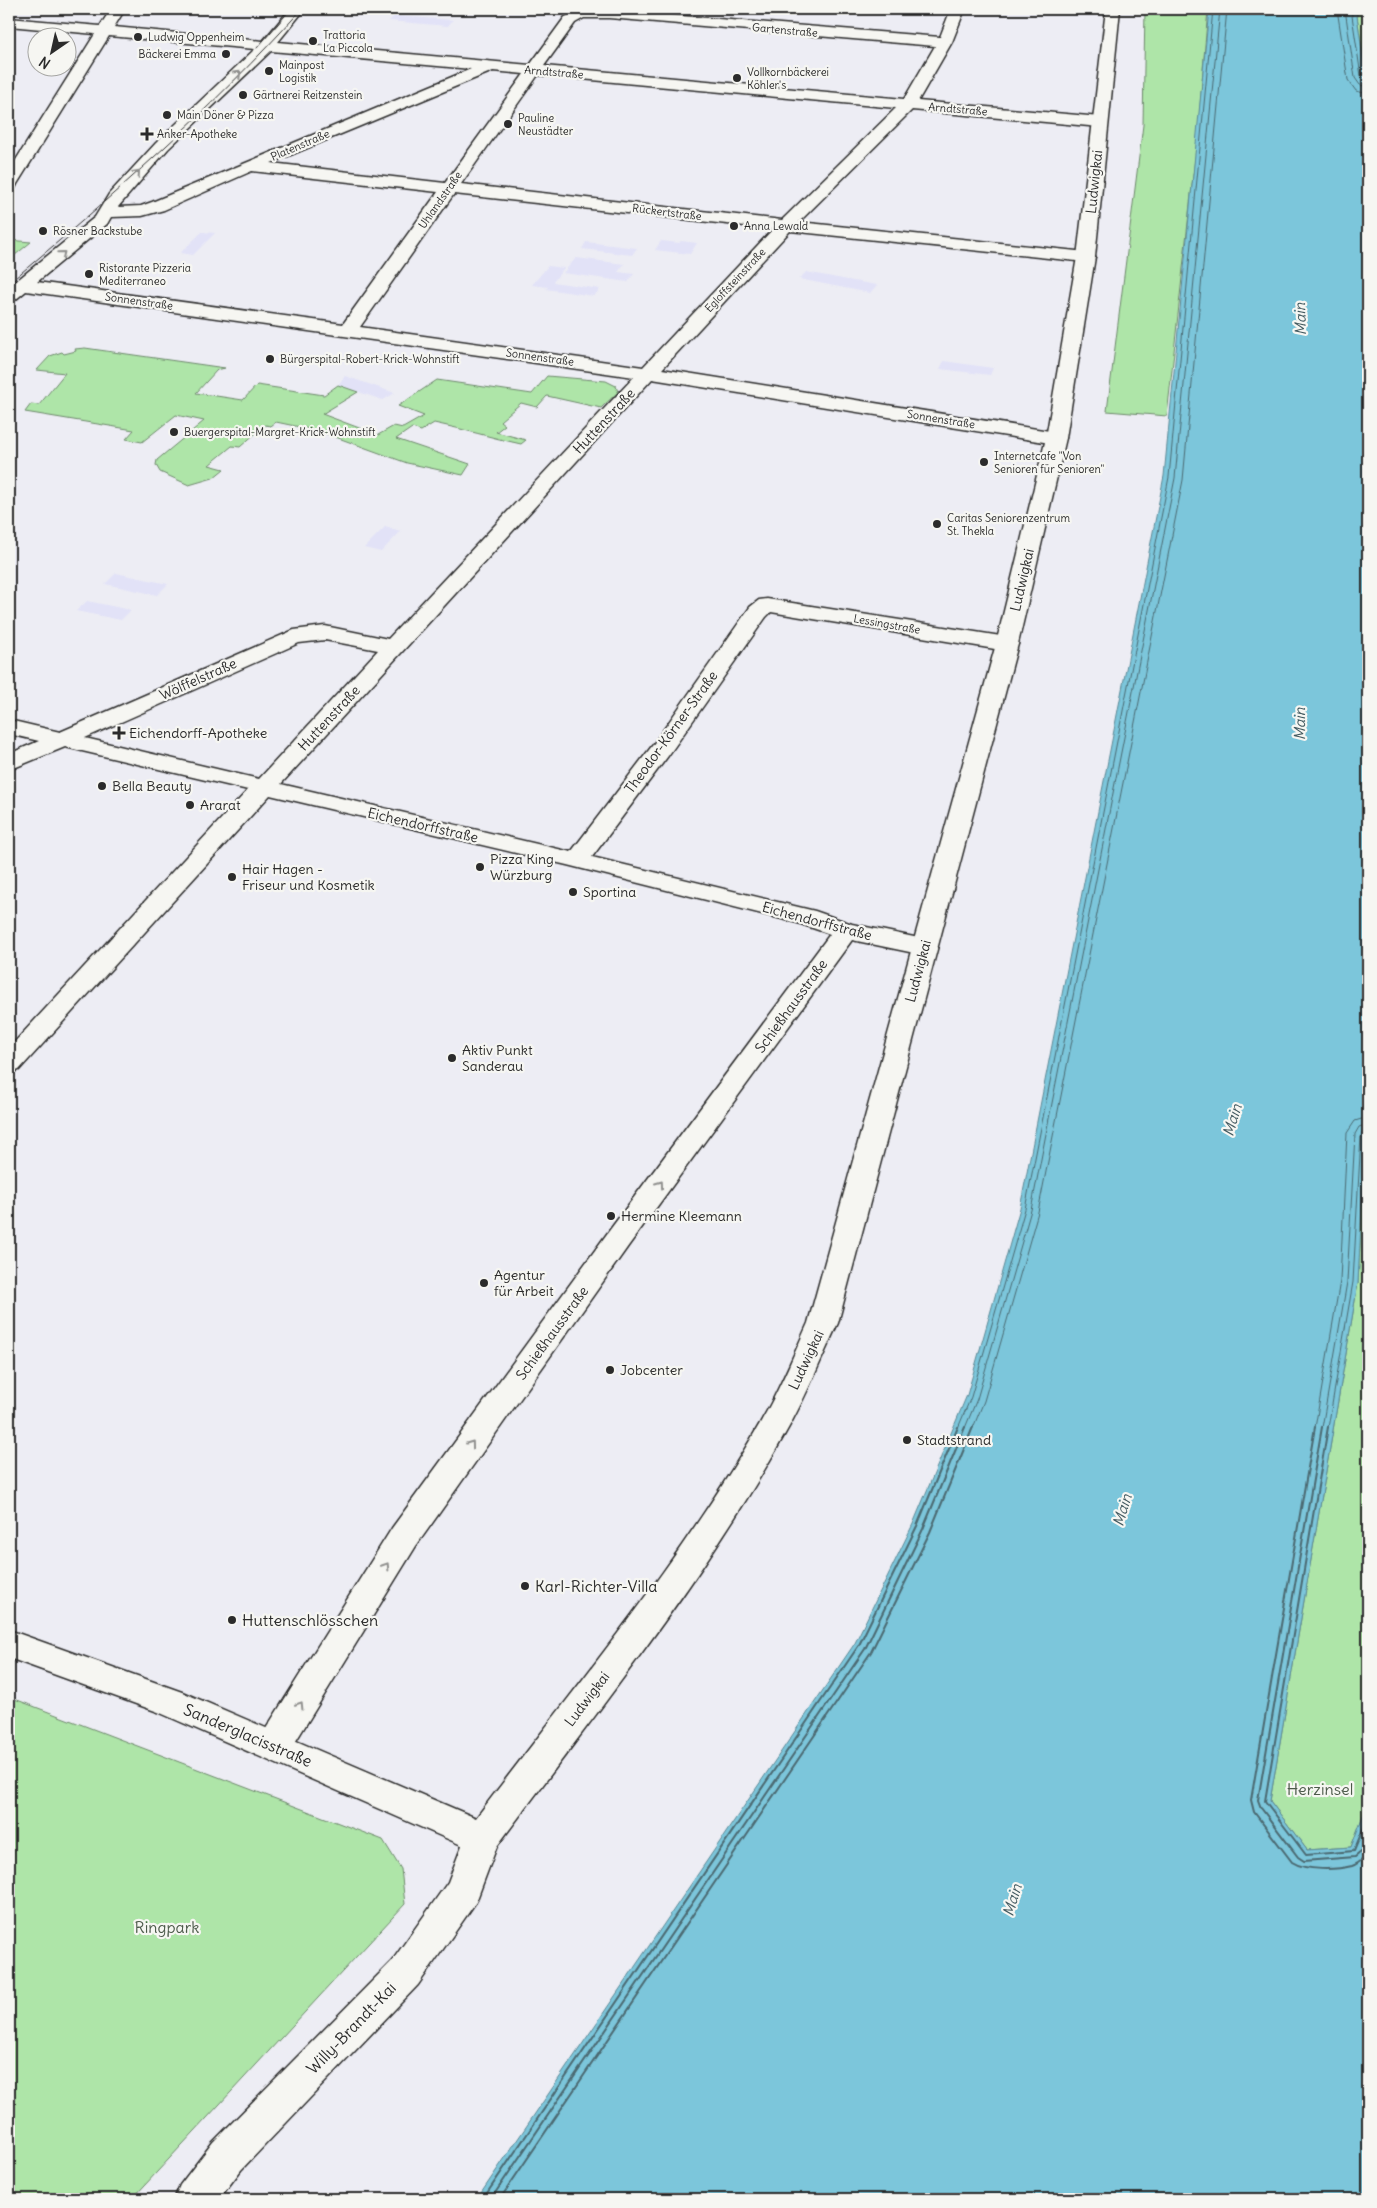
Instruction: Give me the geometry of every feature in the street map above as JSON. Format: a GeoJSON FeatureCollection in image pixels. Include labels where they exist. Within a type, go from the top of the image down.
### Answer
{"type":"FeatureCollection","features":[{"type":"Feature","properties":{"kind":"street"},"geometry":{"type":"LineString","coordinates":[[9,184],[48,119],[81,70],[102,31],[118,9]]}},
{"type":"Feature","properties":{"kind":"street"},"geometry":{"type":"LineString","coordinates":[[9,296],[81,238],[108,212],[115,198],[162,146],[267,46],[298,9]]}},
{"type":"Feature","properties":{"kind":"street","name":"Egloffsteinstraße"},"geometry":{"type":"LineString","coordinates":[[649,373],[785,226],[908,105],[945,42],[958,9]]}},
{"type":"Feature","properties":{"kind":"street","name":"Ludwigkai"},"geometry":{"type":"LineString","coordinates":[[482,1838],[599,1685],[720,1514],[779,1418],[823,1323],[1007,644],[1056,438],[1086,257],[1113,9]]}},
{"type":"Feature","properties":{"kind":"street","name":"Gartenstraße"},"geometry":{"type":"LineString","coordinates":[[534,70],[570,20],[582,14],[609,14],[945,42]]}},
{"type":"Feature","properties":{"kind":"street","name":"Arndtstraße"},"geometry":{"type":"LineString","coordinates":[[9,22],[1100,122]]}},
{"type":"Feature","properties":{"kind":"street","name":"Platenstraße"},"geometry":{"type":"LineString","coordinates":[[108,212],[142,211],[158,206],[490,66]]}},
{"type":"Feature","properties":{"kind":"street","name":"Uhlandstraße"},"geometry":{"type":"LineString","coordinates":[[348,330],[534,70]]}},
{"type":"Feature","properties":{"kind":"street","name":"Rückertstraße"},"geometry":{"type":"LineString","coordinates":[[250,166],[785,226],[1086,257]]}},
{"type":"Feature","properties":{"kind":"street","name":"Sonnenstraße"},"geometry":{"type":"LineString","coordinates":[[24,285],[649,373],[1056,438]]}},
{"type":"Feature","properties":{"kind":"street","name":"Huttenstraße"},"geometry":{"type":"LineString","coordinates":[[9,1064],[649,373]]}},
{"type":"Feature","properties":{"kind":"street","name":"Lessingstraße"},"geometry":{"type":"LineString","coordinates":[[767,605],[1007,644]]}},
{"type":"Feature","properties":{"kind":"street","name":"Theodor-Körner-Straße"},"geometry":{"type":"LineString","coordinates":[[576,861],[660,750],[758,612],[767,605]]}},
{"type":"Feature","properties":{"kind":"street","name":"Wölffelstraße"},"geometry":{"type":"LineString","coordinates":[[9,763],[294,636],[325,633],[394,647]]}},
{"type":"Feature","properties":{"kind":"street","name":"Eichendorffstraße"},"geometry":{"type":"LineString","coordinates":[[9,728],[576,861],[806,917],[846,931],[924,947]]}},
{"type":"Feature","properties":{"kind":"street","name":"Schießhausstraße"},"geometry":{"type":"LineString","coordinates":[[274,1746],[404,1537],[619,1238],[846,931]]}},
{"type":"Feature","properties":{"kind":"street","name":"Sanderglacisstraße"},"geometry":{"type":"LineString","coordinates":[[9,1644],[170,1702],[482,1838]]}},
{"type":"Feature","properties":{"kind":"street","name":"Willy-Brandt-Kai"},"geometry":{"type":"LineString","coordinates":[[194,2199],[227,2156],[404,1973],[463,1890],[482,1838]]}},
{"type":"Feature","properties":{"kind":"shaded area"},"geometry":{"type":"Polygon","coordinates":[[[394,16],[453,20],[448,26],[389,21],[394,16]]]}},
{"type":"Feature","properties":{"kind":"shaded area"},"geometry":{"type":"Polygon","coordinates":[[[202,232],[215,233],[193,255],[180,253],[202,232]]]}},
{"type":"Feature","properties":{"kind":"shaded area"},"geometry":{"type":"Polygon","coordinates":[[[661,241],[697,243],[690,254],[655,250],[661,241]]]}},
{"type":"Feature","properties":{"kind":"shaded area"},"geometry":{"type":"Polygon","coordinates":[[[586,242],[637,248],[632,255],[582,249],[586,242]]]}},
{"type":"Feature","properties":{"kind":"shaded area"},"geometry":{"type":"Polygon","coordinates":[[[576,258],[624,264],[618,272],[634,274],[628,282],[563,273],[576,258]]]}},
{"type":"Feature","properties":{"kind":"shaded area"},"geometry":{"type":"Polygon","coordinates":[[[548,266],[564,268],[553,282],[600,289],[594,296],[532,285],[548,266]]]}},
{"type":"Feature","properties":{"kind":"shaded area"},"geometry":{"type":"Polygon","coordinates":[[[806,272],[877,285],[870,293],[799,279],[806,272]]]}},
{"type":"Feature","properties":{"kind":"shaded area"},"geometry":{"type":"Polygon","coordinates":[[[944,361],[993,368],[990,375],[940,369],[944,361]]]}},
{"type":"Feature","properties":{"kind":"shaded area"},"geometry":{"type":"Polygon","coordinates":[[[345,376],[395,393],[383,400],[338,385],[345,376]]]}},
{"type":"Feature","properties":{"kind":"shaded area"},"geometry":{"type":"Polygon","coordinates":[[[385,527],[401,531],[381,552],[364,548],[385,527]]]}},
{"type":"Feature","properties":{"kind":"shaded area"},"geometry":{"type":"Polygon","coordinates":[[[116,573],[168,584],[157,595],[105,584],[116,573]]]}},
{"type":"Feature","properties":{"kind":"shaded area"},"geometry":{"type":"Polygon","coordinates":[[[87,601],[131,610],[121,620],[76,611],[87,601]]]}},
{"type":"Feature","properties":{"kind":"green space"},"geometry":{"type":"Polygon","coordinates":[[[1145,9],[1208,9],[1198,130],[1167,416],[1107,411],[1143,125],[1145,9]]]}},
{"type":"Feature","properties":{"kind":"green space"},"geometry":{"type":"Polygon","coordinates":[[[1356,9],[1368,9],[1368,91],[1356,9]]]}},
{"type":"Feature","properties":{"kind":"green space"},"geometry":{"type":"Polygon","coordinates":[[[9,240],[31,242],[9,260],[9,240]]]}},
{"type":"Feature","properties":{"kind":"green space"},"geometry":{"type":"Polygon","coordinates":[[[85,348],[225,368],[217,370],[196,393],[243,400],[257,385],[324,395],[338,385],[358,392],[322,414],[378,435],[394,426],[403,428],[424,416],[398,406],[437,380],[532,394],[547,376],[606,381],[616,386],[618,392],[601,408],[547,396],[537,407],[521,403],[500,421],[505,425],[496,432],[526,440],[521,444],[434,423],[421,431],[412,428],[396,439],[470,464],[463,475],[407,463],[319,431],[276,422],[271,426],[265,425],[240,447],[232,446],[209,465],[224,469],[213,478],[189,485],[160,472],[156,465],[157,460],[204,421],[176,415],[142,442],[126,439],[134,430],[25,412],[31,404],[39,405],[65,373],[37,370],[50,356],[85,348]]]}},
{"type":"Feature","properties":{"kind":"green space","name":"Herzinsel"},"geometry":{"type":"Polygon","coordinates":[[[1368,1087],[1368,1803],[1351,1847],[1307,1850],[1270,1801],[1358,1283],[1368,1087]]]}},
{"type":"Feature","properties":{"kind":"green space","name":"Ringpark"},"geometry":{"type":"Polygon","coordinates":[[[9,1698],[383,1840],[401,1869],[405,1904],[132,2199],[9,2199],[9,1698]]]}},
{"type":"Feature","properties":{"kind":"water","name":"Main"},"geometry":{"type":"Polygon","coordinates":[[[1209,9],[1356,9],[1368,91],[1368,1087],[1358,1283],[1270,1801],[1307,1850],[1351,1847],[1368,1803],[1368,2199],[477,2199],[855,1643],[913,1524],[967,1395],[1020,1208],[1164,476],[1209,9]]]}},
{"type":"Feature","properties":{"kind":"tram line"},"geometry":{"type":"LineString","coordinates":[[257,48],[291,9]]}},
{"type":"Feature","properties":{"kind":"tram line"},"geometry":{"type":"LineString","coordinates":[[9,283],[85,219],[197,117],[302,9]]}},
{"type":"Feature","properties":{"kind":"place","name":"Ludwig Oppenheim"},"geometry":{"type":"Point","coordinates":[138,37]}},
{"type":"Feature","properties":{"kind":"place","name":"Trattoria La Piccola"},"geometry":{"type":"Point","coordinates":[313,41]}},
{"type":"Feature","properties":{"kind":"place","name":"Bäckerei Emma"},"geometry":{"type":"Point","coordinates":[226,54]}},
{"type":"Feature","properties":{"kind":"place","name":"Mainpost Logistik"},"geometry":{"type":"Point","coordinates":[269,71]}},
{"type":"Feature","properties":{"kind":"place","name":"Vollkornbäckerei Köhler's"},"geometry":{"type":"Point","coordinates":[737,78]}},
{"type":"Feature","properties":{"kind":"place","name":"Gärtnerei Reitzenstein"},"geometry":{"type":"Point","coordinates":[243,95]}},
{"type":"Feature","properties":{"kind":"place","name":"Main Döner & Pizza"},"geometry":{"type":"Point","coordinates":[167,115]}},
{"type":"Feature","properties":{"kind":"place","name":"Pauline Neustädter"},"geometry":{"type":"Point","coordinates":[508,124]}},
{"type":"Feature","properties":{"kind":"place","name":"Anker-Apotheke"},"geometry":{"type":"Point","coordinates":[147,134]}},
{"type":"Feature","properties":{"kind":"place","name":"Anna Lewald"},"geometry":{"type":"Point","coordinates":[734,226]}},
{"type":"Feature","properties":{"kind":"place","name":"Rösner Backstube"},"geometry":{"type":"Point","coordinates":[43,231]}},
{"type":"Feature","properties":{"kind":"place","name":"Ristorante Pizzeria Mediterraneo"},"geometry":{"type":"Point","coordinates":[89,274]}},
{"type":"Feature","properties":{"kind":"place","name":"Bürgerspital-Robert-Krick-Wohnstift"},"geometry":{"type":"Point","coordinates":[270,359]}},
{"type":"Feature","properties":{"kind":"place","name":"Buergerspital-Margret-Krick-Wohnstift"},"geometry":{"type":"Point","coordinates":[174,432]}},
{"type":"Feature","properties":{"kind":"place","name":"Internetcafe \"Von Senioren für Senioren\""},"geometry":{"type":"Point","coordinates":[984,462]}},
{"type":"Feature","properties":{"kind":"place","name":"Caritas Seniorenzentrum St. Thekla"},"geometry":{"type":"Point","coordinates":[937,524]}},
{"type":"Feature","properties":{"kind":"place","name":"Eichendorff-Apotheke"},"geometry":{"type":"Point","coordinates":[119,733]}},
{"type":"Feature","properties":{"kind":"place","name":"Bella Beauty"},"geometry":{"type":"Point","coordinates":[102,786]}},
{"type":"Feature","properties":{"kind":"place","name":"Ararat"},"geometry":{"type":"Point","coordinates":[190,805]}},
{"type":"Feature","properties":{"kind":"place","name":"Pizza King Würzburg"},"geometry":{"type":"Point","coordinates":[480,867]}},
{"type":"Feature","properties":{"kind":"place","name":"Hair Hagen - Friseur und Kosmetik"},"geometry":{"type":"Point","coordinates":[232,877]}},
{"type":"Feature","properties":{"kind":"place","name":"Sportina"},"geometry":{"type":"Point","coordinates":[573,892]}},
{"type":"Feature","properties":{"kind":"place","name":"Aktiv Punkt Sanderau"},"geometry":{"type":"Point","coordinates":[452,1058]}},
{"type":"Feature","properties":{"kind":"place","name":"Hermine Kleemann"},"geometry":{"type":"Point","coordinates":[611,1216]}},
{"type":"Feature","properties":{"kind":"place","name":"Agentur für Arbeit"},"geometry":{"type":"Point","coordinates":[484,1283]}},
{"type":"Feature","properties":{"kind":"place","name":"Jobcenter"},"geometry":{"type":"Point","coordinates":[610,1370]}},
{"type":"Feature","properties":{"kind":"place","name":"Stadtstrand"},"geometry":{"type":"Point","coordinates":[907,1440]}},
{"type":"Feature","properties":{"kind":"place","name":"Karl-Richter-Villa"},"geometry":{"type":"Point","coordinates":[525,1586]}},
{"type":"Feature","properties":{"kind":"place","name":"Huttenschlösschen"},"geometry":{"type":"Point","coordinates":[232,1620]}}]}
